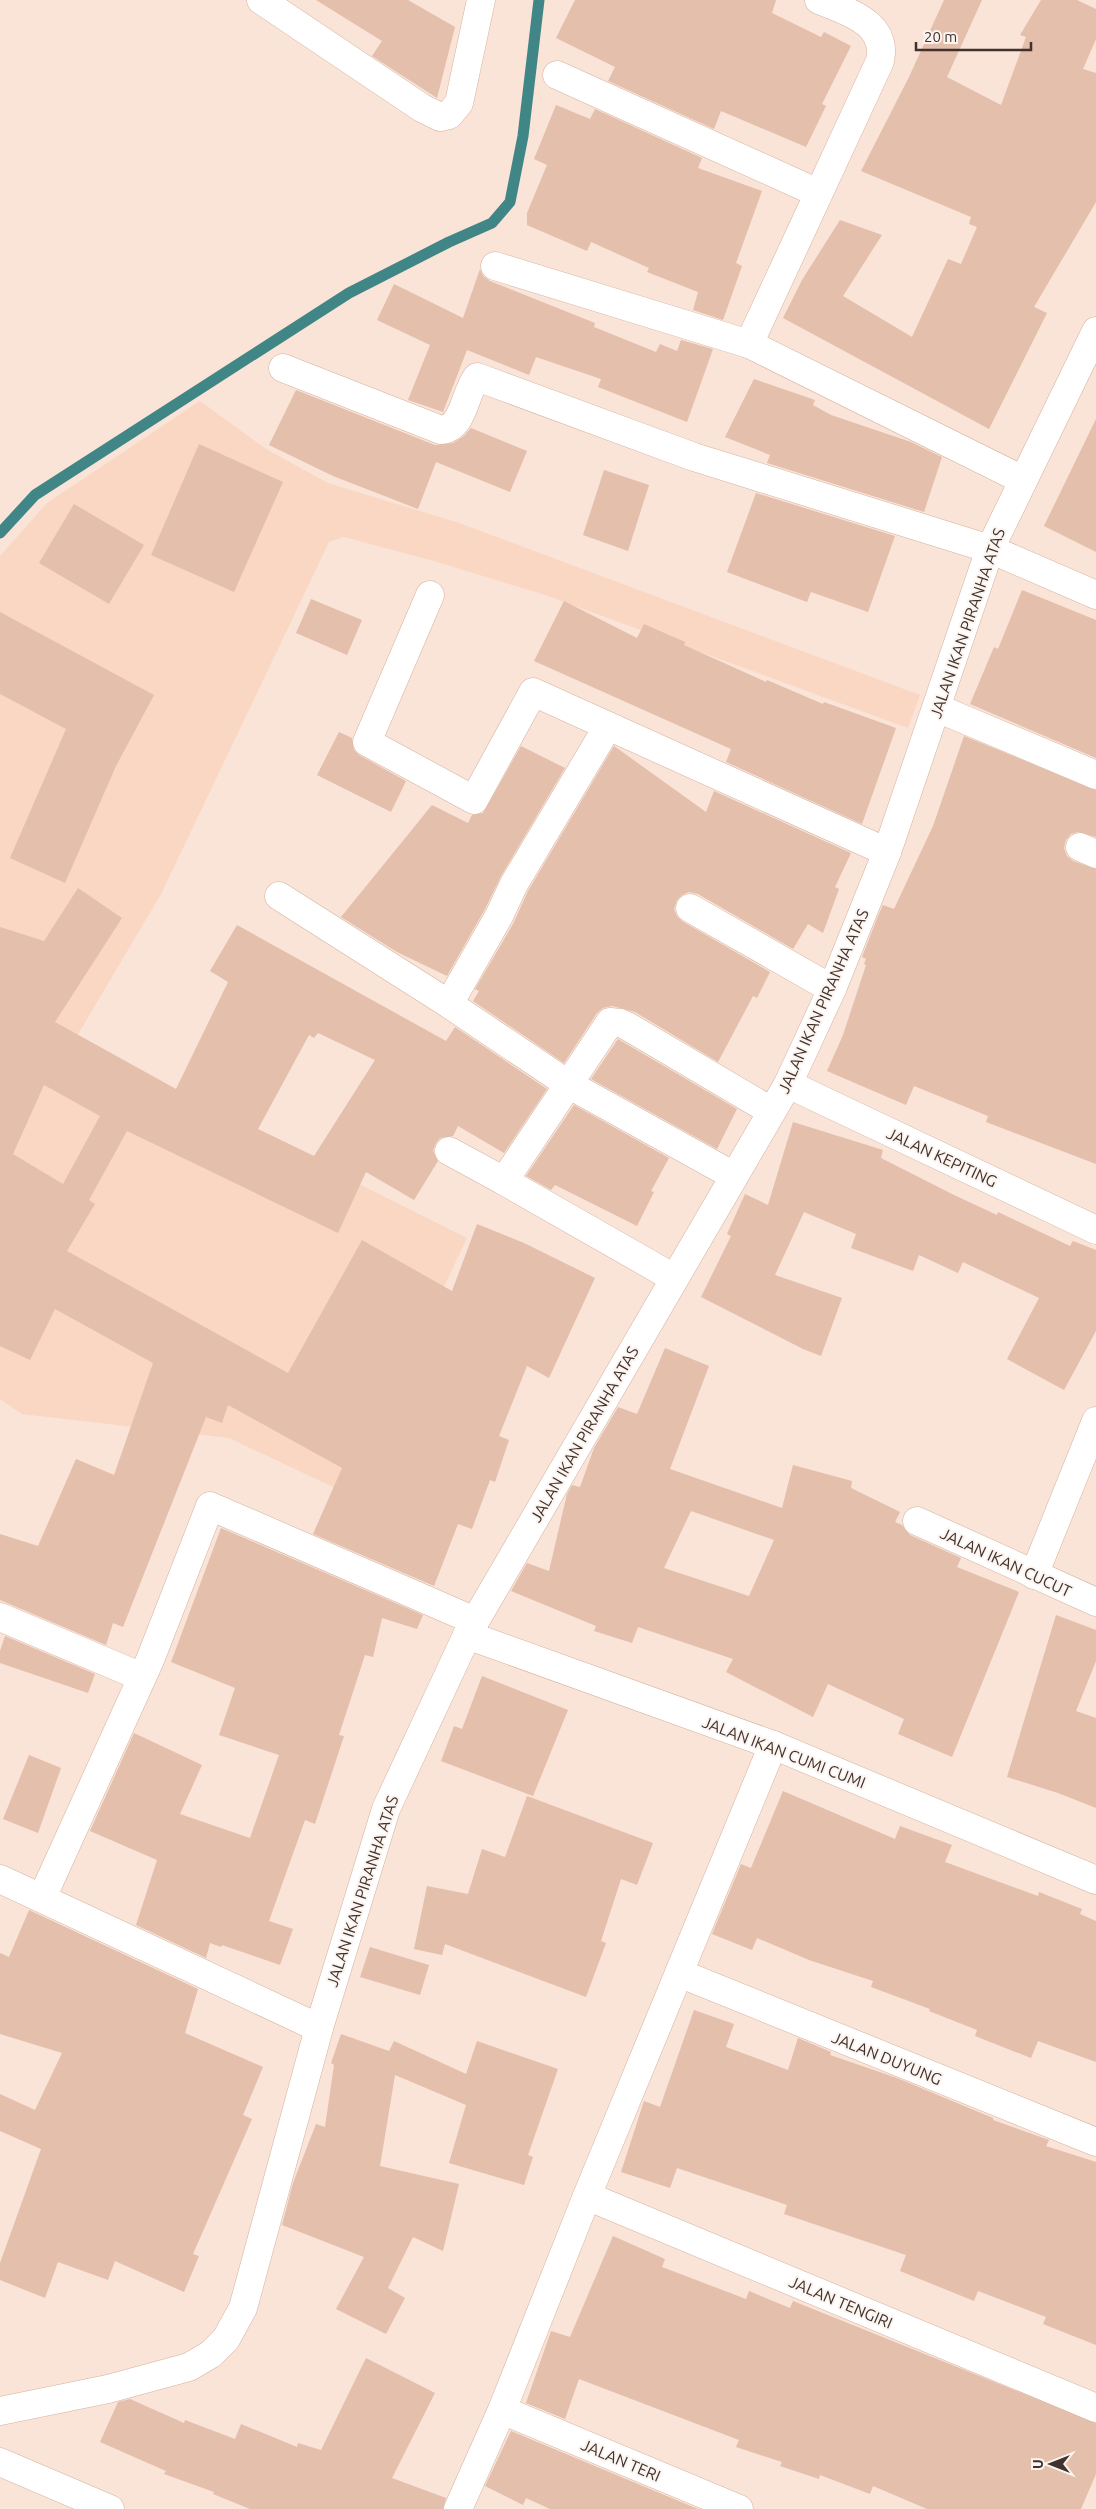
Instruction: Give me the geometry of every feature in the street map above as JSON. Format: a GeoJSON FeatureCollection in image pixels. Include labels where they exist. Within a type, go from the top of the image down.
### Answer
{"type":"FeatureCollection","features":[{"type":"Feature","properties":{"kind":"street"},"geometry":{"type":"LineString","coordinates":[[261,0],[422,108],[440,117],[450,114],[459,103],[481,0]]}},
{"type":"Feature","properties":{"kind":"street"},"geometry":{"type":"LineString","coordinates":[[749,344],[881,55],[878,36],[866,22],[819,0]]}},
{"type":"Feature","properties":{"kind":"street"},"geometry":{"type":"LineString","coordinates":[[557,75],[818,193]]}},
{"type":"Feature","properties":{"kind":"street"},"geometry":{"type":"LineString","coordinates":[[495,266],[749,344],[1023,480]]}},
{"type":"Feature","properties":{"kind":"street","name":"JALAN IKAN PIRANHA ATAS"},"geometry":{"type":"LineString","coordinates":[[0,2411],[108,2389],[189,2367],[212,2354],[226,2339],[242,2308],[319,2028],[386,1809],[471,1628],[788,1084],[832,989],[887,852],[990,549],[1096,331]]}},
{"type":"Feature","properties":{"kind":"street"},"geometry":{"type":"LineString","coordinates":[[282,368],[441,430],[450,429],[457,423],[470,386],[477,376],[694,457],[990,549],[1096,595]]}},
{"type":"Feature","properties":{"kind":"street"},"geometry":{"type":"LineString","coordinates":[[430,596],[367,742],[474,800],[533,692],[887,852]]}},
{"type":"Feature","properties":{"kind":"street"},"geometry":{"type":"LineString","coordinates":[[937,708],[1096,774]]}},
{"type":"Feature","properties":{"kind":"street"},"geometry":{"type":"LineString","coordinates":[[450,1004],[499,916],[514,884],[608,726]]}},
{"type":"Feature","properties":{"kind":"street"},"geometry":{"type":"LineString","coordinates":[[279,896],[450,1004],[568,1084],[734,1176]]}},
{"type":"Feature","properties":{"kind":"street"},"geometry":{"type":"LineString","coordinates":[[690,908],[832,989]]}},
{"type":"Feature","properties":{"kind":"street"},"geometry":{"type":"LineString","coordinates":[[504,1181],[607,1024],[614,1021],[627,1026],[771,1111]]}},
{"type":"Feature","properties":{"kind":"street","name":"JALAN KEPITING"},"geometry":{"type":"LineString","coordinates":[[788,1084],[1096,1230]]}},
{"type":"Feature","properties":{"kind":"street"},"geometry":{"type":"LineString","coordinates":[[449,1151],[674,1278]]}},
{"type":"Feature","properties":{"kind":"street"},"geometry":{"type":"LineString","coordinates":[[1034,1575],[1096,1421]]}},
{"type":"Feature","properties":{"kind":"street","name":"JALAN IKAN CUMI CUMI"},"geometry":{"type":"LineString","coordinates":[[142,1678],[210,1506],[471,1628],[772,1745],[1096,1880]]}},
{"type":"Feature","properties":{"kind":"street","name":"JALAN IKAN CUCUT"},"geometry":{"type":"LineString","coordinates":[[917,1521],[1096,1602]]}},
{"type":"Feature","properties":{"kind":"street"},"geometry":{"type":"LineString","coordinates":[[0,1617],[142,1678],[42,1898]]}},
{"type":"Feature","properties":{"kind":"street"},"geometry":{"type":"LineString","coordinates":[[458,2509],[502,2410],[586,2196],[772,1745]]}},
{"type":"Feature","properties":{"kind":"street"},"geometry":{"type":"LineString","coordinates":[[0,1879],[319,2028]]}},
{"type":"Feature","properties":{"kind":"street","name":"JALAN DUYUNG"},"geometry":{"type":"LineString","coordinates":[[679,1973],[1096,2142]]}},
{"type":"Feature","properties":{"kind":"street","name":"JALAN TENGIRI"},"geometry":{"type":"LineString","coordinates":[[586,2196],[1096,2408]]}},
{"type":"Feature","properties":{"kind":"street","name":"JALAN TERI"},"geometry":{"type":"LineString","coordinates":[[502,2410],[740,2509]]}},
{"type":"Feature","properties":{"kind":"street"},"geometry":{"type":"LineString","coordinates":[[0,2462],[110,2509]]}},
{"type":"Feature","properties":{"kind":"shaded area"},"geometry":{"type":"Polygon","coordinates":[[[200,401],[266,449],[328,483],[459,523],[920,695],[908,728],[545,595],[434,561],[344,537],[329,542],[161,894],[74,1041],[467,1238],[346,1493],[229,1438],[22,1414],[0,1399],[0,556],[47,503],[200,401]]]}},
{"type":"Feature","properties":{"kind":"building"},"geometry":{"type":"Polygon","coordinates":[[[316,0],[408,0],[455,27],[437,98],[372,56],[382,41],[316,0]]]}},
{"type":"Feature","properties":{"kind":"building"},"geometry":{"type":"Polygon","coordinates":[[[575,0],[776,0],[772,13],[821,37],[824,32],[851,46],[822,104],[826,106],[806,147],[721,111],[714,129],[608,81],[615,67],[556,38],[575,0]]]}},
{"type":"Feature","properties":{"kind":"building"},"geometry":{"type":"Polygon","coordinates":[[[944,0],[982,0],[947,77],[1001,105],[1026,37],[1020,35],[1041,0],[1077,0],[1096,9],[1096,39],[1083,69],[1096,73],[1096,202],[1034,307],[1047,313],[989,429],[783,318],[802,280],[840,220],[882,235],[843,296],[912,337],[948,259],[961,264],[977,227],[969,224],[971,217],[861,171],[909,77],[944,0]]]}},
{"type":"Feature","properties":{"kind":"building"},"geometry":{"type":"Polygon","coordinates":[[[556,105],[590,119],[595,109],[702,158],[698,168],[762,191],[736,263],[742,266],[723,320],[693,310],[698,292],[647,272],[649,268],[591,242],[587,251],[527,225],[527,213],[547,165],[534,159],[556,105]]]}},
{"type":"Feature","properties":{"kind":"building"},"geometry":{"type":"Polygon","coordinates":[[[480,269],[483,276],[490,281],[595,323],[594,327],[656,352],[660,344],[677,351],[681,340],[713,349],[687,422],[598,387],[601,379],[536,357],[529,375],[467,350],[443,412],[408,400],[430,345],[377,320],[394,284],[463,318],[480,269]]]}},
{"type":"Feature","properties":{"kind":"building"},"geometry":{"type":"Polygon","coordinates":[[[754,379],[815,400],[813,405],[831,415],[911,442],[942,457],[924,512],[767,463],[770,455],[725,437],[754,379]]]}},
{"type":"Feature","properties":{"kind":"building"},"geometry":{"type":"Polygon","coordinates":[[[296,390],[435,445],[453,443],[464,436],[471,428],[527,451],[510,492],[436,462],[418,509],[333,476],[269,445],[296,390]]]}},
{"type":"Feature","properties":{"kind":"building"},"geometry":{"type":"Polygon","coordinates":[[[1096,419],[1096,552],[1044,526],[1096,419]]]}},
{"type":"Feature","properties":{"kind":"building"},"geometry":{"type":"Polygon","coordinates":[[[199,444],[283,482],[234,592],[151,555],[199,444]]]}},
{"type":"Feature","properties":{"kind":"building"},"geometry":{"type":"Polygon","coordinates":[[[604,470],[649,485],[628,551],[583,535],[604,470]]]}},
{"type":"Feature","properties":{"kind":"building"},"geometry":{"type":"Polygon","coordinates":[[[756,493],[895,536],[868,612],[811,592],[807,602],[727,572],[756,493]]]}},
{"type":"Feature","properties":{"kind":"building"},"geometry":{"type":"Polygon","coordinates":[[[74,504],[144,545],[109,604],[39,563],[74,504]]]}},
{"type":"Feature","properties":{"kind":"building"},"geometry":{"type":"Polygon","coordinates":[[[1022,590],[1096,620],[1096,758],[970,704],[994,647],[998,649],[1022,590]]]}},
{"type":"Feature","properties":{"kind":"building"},"geometry":{"type":"Polygon","coordinates":[[[311,599],[362,620],[347,655],[296,633],[311,599]]]}},
{"type":"Feature","properties":{"kind":"building"},"geometry":{"type":"Polygon","coordinates":[[[564,601],[637,638],[644,624],[685,642],[684,645],[766,682],[767,680],[823,704],[824,702],[896,728],[862,824],[726,762],[731,749],[534,661],[564,601]]]}},
{"type":"Feature","properties":{"kind":"building"},"geometry":{"type":"Polygon","coordinates":[[[0,612],[154,695],[116,766],[65,883],[10,858],[66,729],[0,694],[0,612]]]}},
{"type":"Feature","properties":{"kind":"building"},"geometry":{"type":"Polygon","coordinates":[[[339,732],[352,738],[354,750],[359,755],[406,781],[391,812],[317,775],[339,732]]]}},
{"type":"Feature","properties":{"kind":"building"},"geometry":{"type":"Polygon","coordinates":[[[964,736],[1096,790],[1096,837],[1078,832],[1071,834],[1066,840],[1064,848],[1067,856],[1073,861],[1096,869],[1096,1164],[986,1122],[988,1116],[914,1086],[906,1105],[827,1071],[843,1035],[866,965],[864,964],[866,959],[862,957],[878,916],[883,905],[894,909],[933,826],[964,736]]]}},
{"type":"Feature","properties":{"kind":"building"},"geometry":{"type":"Polygon","coordinates":[[[521,746],[565,768],[501,876],[485,909],[447,976],[397,952],[341,917],[432,805],[468,823],[472,815],[483,813],[521,746]]]}},
{"type":"Feature","properties":{"kind":"building"},"geometry":{"type":"Polygon","coordinates":[[[614,746],[706,812],[714,791],[851,853],[835,887],[839,889],[823,933],[808,924],[793,949],[698,894],[689,892],[677,900],[674,909],[682,921],[770,972],[757,998],[753,996],[718,1062],[635,1012],[612,1006],[603,1008],[597,1013],[564,1063],[473,1001],[479,991],[475,989],[513,924],[528,891],[614,746]]]}},
{"type":"Feature","properties":{"kind":"building"},"geometry":{"type":"Polygon","coordinates":[[[78,888],[122,918],[55,1022],[176,1089],[228,982],[210,971],[237,925],[446,1041],[455,1027],[547,1089],[504,1153],[458,1126],[453,1136],[440,1138],[433,1151],[438,1161],[414,1200],[366,1172],[338,1233],[127,1131],[89,1200],[95,1204],[67,1251],[288,1373],[362,1240],[452,1291],[477,1224],[524,1243],[595,1278],[549,1378],[527,1366],[499,1436],[509,1440],[495,1482],[490,1480],[472,1529],[458,1524],[434,1586],[313,1534],[342,1468],[228,1405],[222,1423],[206,1417],[123,1627],[113,1623],[106,1645],[0,1600],[0,1534],[38,1546],[76,1459],[114,1475],[153,1363],[55,1309],[30,1360],[0,1346],[0,927],[44,941],[78,888]],[[318,1033],[314,1038],[309,1035],[258,1129],[314,1156],[375,1060],[318,1033]],[[44,1085],[13,1154],[63,1184],[100,1116],[44,1085]]]}},
{"type":"Feature","properties":{"kind":"building"},"geometry":{"type":"Polygon","coordinates":[[[618,1039],[737,1109],[717,1149],[591,1079],[618,1039]]]}},
{"type":"Feature","properties":{"kind":"building"},"geometry":{"type":"Polygon","coordinates":[[[574,1105],[669,1158],[651,1191],[654,1192],[637,1226],[555,1185],[551,1190],[526,1176],[574,1105]]]}},
{"type":"Feature","properties":{"kind":"building"},"geometry":{"type":"Polygon","coordinates":[[[793,1122],[883,1150],[881,1158],[954,1195],[997,1215],[998,1212],[1070,1246],[1073,1241],[1096,1250],[1096,1331],[1064,1390],[1007,1359],[1039,1298],[963,1262],[958,1273],[919,1255],[913,1271],[851,1248],[856,1234],[804,1212],[775,1275],[842,1298],[821,1356],[803,1349],[701,1297],[731,1236],[727,1234],[745,1194],[768,1205],[793,1122]]]}},
{"type":"Feature","properties":{"kind":"building"},"geometry":{"type":"Polygon","coordinates":[[[665,1348],[709,1366],[670,1469],[782,1508],[793,1465],[852,1481],[851,1488],[900,1512],[895,1522],[902,1525],[910,1535],[961,1558],[957,1567],[1019,1592],[952,1757],[898,1734],[904,1719],[828,1684],[813,1717],[726,1672],[733,1659],[638,1627],[632,1643],[594,1631],[596,1626],[511,1591],[527,1563],[549,1571],[567,1494],[572,1485],[580,1487],[594,1448],[618,1407],[637,1414],[665,1348]],[[691,1511],[664,1568],[749,1596],[774,1540],[691,1511]]]}},
{"type":"Feature","properties":{"kind":"building"},"geometry":{"type":"Polygon","coordinates":[[[221,1528],[423,1615],[417,1629],[382,1618],[373,1657],[365,1655],[339,1735],[344,1736],[315,1824],[305,1820],[269,1921],[293,1929],[280,1965],[222,1945],[221,1947],[210,1943],[206,1958],[136,1925],[157,1860],[90,1831],[134,1733],[202,1765],[180,1814],[250,1838],[279,1755],[219,1735],[235,1688],[171,1662],[221,1528]]]}},
{"type":"Feature","properties":{"kind":"building"},"geometry":{"type":"Polygon","coordinates":[[[1056,1615],[1096,1630],[1096,1661],[1076,1711],[1096,1718],[1096,1808],[1058,1793],[1007,1777],[1056,1615]]]}},
{"type":"Feature","properties":{"kind":"building"},"geometry":{"type":"Polygon","coordinates":[[[5,1636],[95,1674],[88,1693],[0,1663],[0,1651],[5,1636]]]}},
{"type":"Feature","properties":{"kind":"building"},"geometry":{"type":"Polygon","coordinates":[[[482,1676],[568,1710],[533,1796],[441,1761],[454,1726],[462,1729],[482,1676]]]}},
{"type":"Feature","properties":{"kind":"building"},"geometry":{"type":"Polygon","coordinates":[[[29,1755],[61,1768],[38,1833],[3,1819],[29,1755]]]}},
{"type":"Feature","properties":{"kind":"building"},"geometry":{"type":"Polygon","coordinates":[[[783,1791],[895,1839],[900,1826],[952,1845],[945,1862],[1038,1896],[1039,1892],[1082,1909],[1080,1914],[1096,1921],[1096,2062],[1038,2041],[1031,2058],[975,2036],[977,2030],[929,2011],[930,2009],[871,1987],[873,1981],[809,1960],[757,1938],[752,1950],[712,1934],[741,1864],[751,1868],[783,1791]]]}},
{"type":"Feature","properties":{"kind":"building"},"geometry":{"type":"Polygon","coordinates":[[[527,1796],[653,1843],[637,1885],[621,1879],[601,1941],[606,1943],[586,1997],[445,1944],[442,1955],[414,1949],[427,1886],[468,1894],[482,1849],[505,1857],[527,1796]]]}},
{"type":"Feature","properties":{"kind":"building"},"geometry":{"type":"Polygon","coordinates":[[[29,1910],[198,1989],[185,2033],[263,2067],[243,2115],[252,2119],[193,2254],[199,2256],[184,2292],[115,2261],[108,2280],[58,2262],[45,2298],[0,2280],[0,2263],[41,2149],[0,2131],[0,2094],[35,2110],[62,2053],[0,2034],[0,1953],[9,1957],[29,1910]]]}},
{"type":"Feature","properties":{"kind":"building"},"geometry":{"type":"Polygon","coordinates":[[[370,1947],[429,1965],[420,1995],[360,1977],[370,1947]]]}},
{"type":"Feature","properties":{"kind":"building"},"geometry":{"type":"Polygon","coordinates":[[[694,2010],[734,2024],[726,2047],[788,2070],[798,2038],[831,2052],[830,2055],[897,2078],[993,2118],[993,2120],[1049,2140],[1046,2146],[1096,2162],[1096,2345],[1043,2324],[1046,2317],[978,2291],[974,2301],[900,2271],[906,2255],[784,2214],[787,2205],[677,2168],[670,2188],[621,2172],[644,2101],[660,2107],[694,2010]]]}},
{"type":"Feature","properties":{"kind":"building"},"geometry":{"type":"Polygon","coordinates":[[[341,2034],[389,2051],[394,2041],[466,2074],[477,2041],[558,2069],[528,2155],[533,2157],[524,2185],[449,2163],[466,2105],[395,2075],[380,2166],[459,2184],[443,2251],[413,2237],[388,2288],[405,2298],[386,2334],[336,2309],[364,2257],[282,2225],[293,2183],[316,2124],[325,2127],[334,2065],[331,2063],[341,2034]]]}},
{"type":"Feature","properties":{"kind":"building"},"geometry":{"type":"Polygon","coordinates":[[[613,2236],[665,2259],[662,2267],[746,2299],[749,2291],[790,2308],[793,2301],[1096,2423],[1096,2474],[1081,2509],[927,2509],[873,2486],[870,2494],[820,2475],[819,2479],[780,2466],[782,2462],[736,2447],[739,2440],[579,2379],[565,2419],[526,2403],[551,2331],[570,2337],[613,2236]]]}},
{"type":"Feature","properties":{"kind":"building"},"geometry":{"type":"Polygon","coordinates":[[[366,2358],[435,2393],[392,2478],[446,2498],[443,2509],[250,2509],[213,2494],[214,2492],[164,2474],[166,2471],[100,2442],[118,2402],[130,2399],[184,2423],[185,2420],[235,2439],[241,2424],[297,2447],[298,2443],[321,2450],[366,2358]]]}},
{"type":"Feature","properties":{"kind":"building"},"geometry":{"type":"Polygon","coordinates":[[[511,2431],[698,2509],[550,2509],[526,2498],[523,2505],[485,2486],[511,2431]]]}},
{"type":"Feature","properties":{"kind":"waterway"},"geometry":{"type":"LineString","coordinates":[[0,533],[35,495],[349,293],[449,242],[492,223],[510,202],[523,136],[539,0]]}}]}
